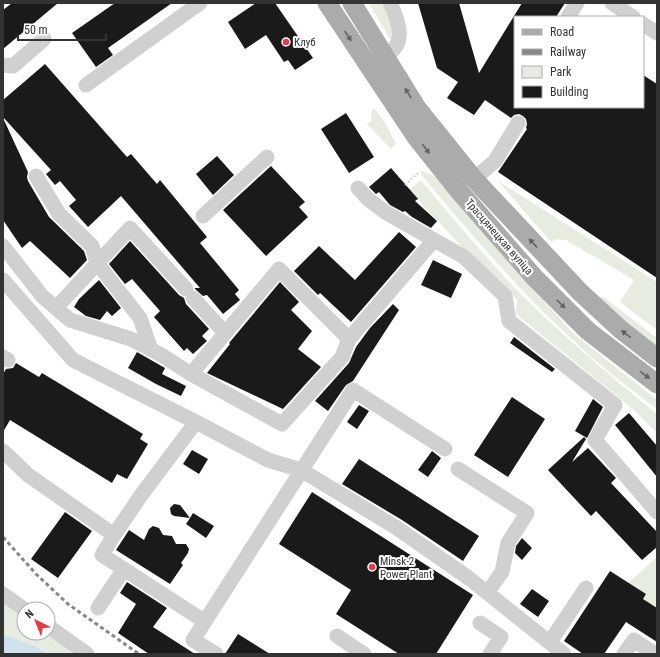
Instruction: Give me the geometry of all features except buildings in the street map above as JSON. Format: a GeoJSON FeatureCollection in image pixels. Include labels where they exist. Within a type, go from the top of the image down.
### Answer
{"type":"FeatureCollection","features":[{"type":"Feature","properties":{"kind":"main road","name":"Трасцянецкая вуліца"},"geometry":{"type":"LineString","coordinates":[[327,3],[474,179],[580,292],[620,329],[657,358]]}},
{"type":"Feature","properties":{"kind":"main road","name":"Трасцянецкая вуліца"},"geometry":{"type":"LineString","coordinates":[[352,3],[376,61],[425,149],[458,191],[534,276],[588,331],[657,384]]}},
{"type":"Feature","properties":{"kind":"street"},"geometry":{"type":"LineString","coordinates":[[86,85],[200,3]]}},
{"type":"Feature","properties":{"kind":"street"},"geometry":{"type":"LineString","coordinates":[[376,61],[395,48],[399,39],[398,23],[390,3]]}},
{"type":"Feature","properties":{"kind":"street"},"geometry":{"type":"LineString","coordinates":[[569,16],[576,3]]}},
{"type":"Feature","properties":{"kind":"street"},"geometry":{"type":"LineString","coordinates":[[612,3],[632,16]]}},
{"type":"Feature","properties":{"kind":"street"},"geometry":{"type":"LineString","coordinates":[[644,25],[657,33]]}},
{"type":"Feature","properties":{"kind":"street"},"geometry":{"type":"LineString","coordinates":[[3,65],[13,66],[44,39]]}},
{"type":"Feature","properties":{"kind":"street"},"geometry":{"type":"LineString","coordinates":[[474,179],[493,163],[515,120]]}},
{"type":"Feature","properties":{"kind":"street"},"geometry":{"type":"LineString","coordinates":[[203,216],[267,157]]}},
{"type":"Feature","properties":{"kind":"street"},"geometry":{"type":"LineString","coordinates":[[36,176],[59,214],[92,246],[97,263],[140,318],[151,350]]}},
{"type":"Feature","properties":{"kind":"street"},"geometry":{"type":"LineString","coordinates":[[358,188],[368,200],[385,212],[464,258],[504,296],[509,320],[615,405],[595,440],[657,512]]}},
{"type":"Feature","properties":{"kind":"street"},"geometry":{"type":"LineString","coordinates":[[56,308],[130,228],[225,333]]}},
{"type":"Feature","properties":{"kind":"street"},"geometry":{"type":"LineString","coordinates":[[3,246],[42,296],[70,320],[131,339],[282,424],[342,358],[349,338],[434,240]]}},
{"type":"Feature","properties":{"kind":"street"},"geometry":{"type":"LineString","coordinates":[[191,374],[279,269],[349,338]]}},
{"type":"Feature","properties":{"kind":"street"},"geometry":{"type":"LineString","coordinates":[[3,280],[73,360],[268,460],[301,470],[397,528],[488,593],[564,654]]}},
{"type":"Feature","properties":{"kind":"street"},"geometry":{"type":"LineString","coordinates":[[216,654],[192,640],[353,390],[445,449]]}},
{"type":"Feature","properties":{"kind":"street"},"geometry":{"type":"LineString","coordinates":[[196,422],[142,494],[102,555],[204,621]]}},
{"type":"Feature","properties":{"kind":"street"},"geometry":{"type":"LineString","coordinates":[[3,451],[28,475],[114,535]]}},
{"type":"Feature","properties":{"kind":"street"},"geometry":{"type":"LineString","coordinates":[[458,469],[527,513],[508,543],[502,572],[488,593]]}},
{"type":"Feature","properties":{"kind":"street"},"geometry":{"type":"LineString","coordinates":[[98,608],[124,569]]}},
{"type":"Feature","properties":{"kind":"street"},"geometry":{"type":"LineString","coordinates":[[550,642],[586,588]]}},
{"type":"Feature","properties":{"kind":"street"},"geometry":{"type":"LineString","coordinates":[[3,594],[16,603]]}},
{"type":"Feature","properties":{"kind":"street"},"geometry":{"type":"LineString","coordinates":[[480,623],[501,637],[490,654]]}},
{"type":"Feature","properties":{"kind":"street"},"geometry":{"type":"LineString","coordinates":[[56,632],[87,654]]}},
{"type":"Feature","properties":{"kind":"street"},"geometry":{"type":"LineString","coordinates":[[337,636],[364,654]]}},
{"type":"Feature","properties":{"kind":"street"},"geometry":{"type":"LineString","coordinates":[[624,654],[634,640],[655,654]]}},
{"type":"Feature","properties":{"kind":"path"},"geometry":{"type":"LineString","coordinates":[[405,185],[418,173]]}},
{"type":"Feature","properties":{"kind":"green space"},"geometry":{"type":"Polygon","coordinates":[[[369,3],[386,3],[390,9],[393,44],[369,3]]]}},
{"type":"Feature","properties":{"kind":"green space"},"geometry":{"type":"Polygon","coordinates":[[[374,108],[385,123],[396,144],[391,149],[367,124],[372,120],[371,112],[374,108]]]}},
{"type":"Feature","properties":{"kind":"green space"},"geometry":{"type":"Polygon","coordinates":[[[420,170],[434,176],[523,279],[574,334],[657,400],[657,409],[594,360],[534,303],[459,220],[423,177],[420,170]]]}},
{"type":"Feature","properties":{"kind":"green space"},"geometry":{"type":"Polygon","coordinates":[[[420,181],[491,263],[532,305],[584,353],[657,414],[657,433],[633,409],[516,314],[517,300],[488,270],[476,262],[409,190],[420,181]]]}},
{"type":"Feature","properties":{"kind":"green space"},"geometry":{"type":"Polygon","coordinates":[[[498,181],[657,282],[657,330],[620,302],[634,280],[566,240],[557,239],[551,242],[498,181]]]}},
{"type":"Feature","properties":{"kind":"green space"},"geometry":{"type":"Polygon","coordinates":[[[602,296],[657,338],[657,347],[599,300],[602,296]]]}},
{"type":"Feature","properties":{"kind":"green space"},"geometry":{"type":"Polygon","coordinates":[[[657,557],[657,608],[643,599],[646,594],[628,583],[657,557]]]}},
{"type":"Feature","properties":{"kind":"green space"},"geometry":{"type":"Polygon","coordinates":[[[3,601],[16,610],[16,639],[3,634],[3,601]]]}},
{"type":"Feature","properties":{"kind":"green space"},"geometry":{"type":"Polygon","coordinates":[[[56,638],[80,654],[48,654],[33,645],[22,641],[56,641],[56,638]]]}},
{"type":"Feature","properties":{"kind":"water"},"geometry":{"type":"Polygon","coordinates":[[[3,634],[16,639],[16,641],[22,641],[33,645],[48,654],[3,654],[3,634]]]}},
{"type":"Feature","properties":{"kind":"railway"},"geometry":{"type":"LineString","coordinates":[[3,537],[36,574],[68,604],[139,654]]}},
{"type":"Feature","properties":{"kind":"place","name":"Клуб"},"geometry":{"type":"Point","coordinates":[286,42]}},
{"type":"Feature","properties":{"kind":"place","name":"Minsk-2 Power Plant"},"geometry":{"type":"Point","coordinates":[372,567]}}]}
